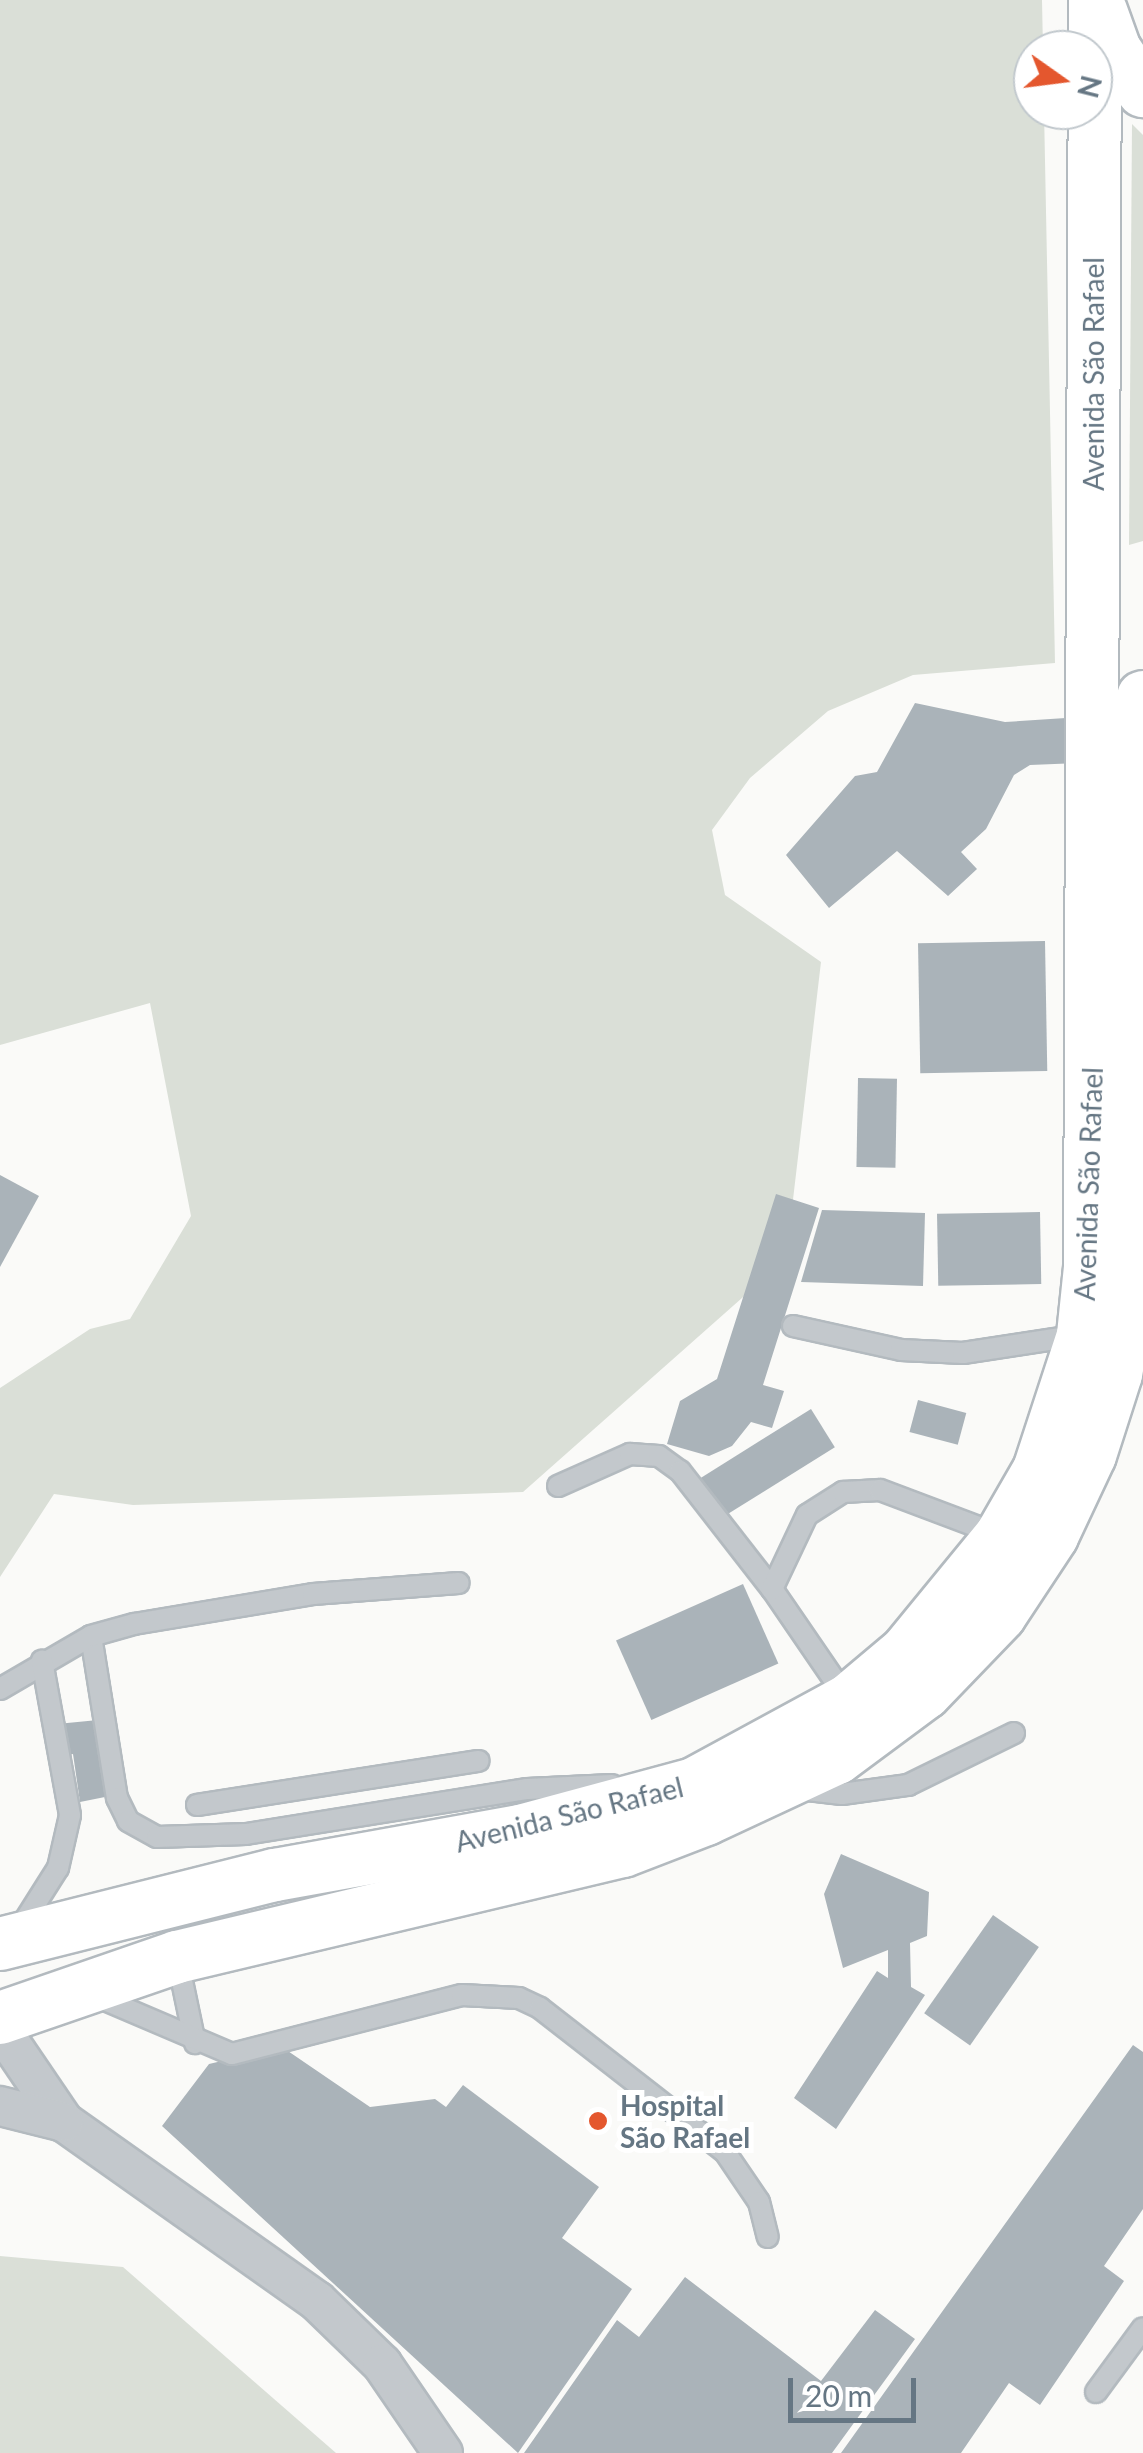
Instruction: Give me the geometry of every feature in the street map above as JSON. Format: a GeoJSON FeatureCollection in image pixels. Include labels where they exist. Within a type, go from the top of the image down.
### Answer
{"type":"FeatureCollection","features":[{"type":"Feature","properties":{"kind":"main road"},"geometry":{"type":"LineString","coordinates":[[1096,0],[1115,50],[1143,91]]}},
{"type":"Feature","properties":{"kind":"main road","name":"Avenida São Rafael"},"geometry":{"type":"LineString","coordinates":[[6,1942],[264,1878],[520,1832],[694,1784],[848,1700],[906,1652],[1002,1536],[1040,1470],[1082,1335],[1090,1248],[1096,0]]}},
{"type":"Feature","properties":{"kind":"main road","name":"Avenida São Rafael"},"geometry":{"type":"LineString","coordinates":[[0,2018],[176,1956],[623,1851],[782,1786],[837,1758],[925,1693],[1000,1615],[1052,1536],[1090,1456],[1137,1300],[1134,738],[1143,697]]}},
{"type":"Feature","properties":{"kind":"street"},"geometry":{"type":"LineString","coordinates":[[0,2028],[64,2122],[317,2301],[382,2364],[443,2453]]}},
{"type":"Feature","properties":{"kind":"street"},"geometry":{"type":"LineString","coordinates":[[0,2106],[64,2122]]}},
{"type":"Feature","properties":{"kind":"lane"},"geometry":{"type":"LineString","coordinates":[[792,1326],[901,1350],[963,1353],[1082,1335]]}},
{"type":"Feature","properties":{"kind":"lane"},"geometry":{"type":"LineString","coordinates":[[558,1486],[630,1454],[659,1456],[680,1472],[772,1589],[848,1700]]}},
{"type":"Feature","properties":{"kind":"lane"},"geometry":{"type":"LineString","coordinates":[[772,1589],[807,1515],[843,1492],[897,1494],[1002,1536]]}},
{"type":"Feature","properties":{"kind":"lane"},"geometry":{"type":"LineString","coordinates":[[0,1689],[42,1660],[90,1636],[225,1607],[459,1582]]}},
{"type":"Feature","properties":{"kind":"lane"},"geometry":{"type":"LineString","coordinates":[[90,1636],[116,1798],[128,1822],[158,1836],[246,1834],[527,1789],[694,1784]]}},
{"type":"Feature","properties":{"kind":"lane"},"geometry":{"type":"LineString","coordinates":[[6,1942],[48,1887],[68,1841],[70,1815],[42,1660]]}},
{"type":"Feature","properties":{"kind":"lane"},"geometry":{"type":"LineString","coordinates":[[782,1786],[842,1794],[892,1789],[946,1772],[1014,1733]]}},
{"type":"Feature","properties":{"kind":"lane"},"geometry":{"type":"LineString","coordinates":[[197,1805],[479,1761]]}},
{"type":"Feature","properties":{"kind":"lane"},"geometry":{"type":"LineString","coordinates":[[176,1956],[196,2043]]}},
{"type":"Feature","properties":{"kind":"lane"},"geometry":{"type":"LineString","coordinates":[[78,1988],[196,2043],[232,2054],[462,1995],[519,1998],[540,2008],[725,2152],[759,2202],[768,2237]]}},
{"type":"Feature","properties":{"kind":"lane"},"geometry":{"type":"LineString","coordinates":[[1096,2392],[1143,2328]]}},
{"type":"Feature","properties":{"kind":"shaded area"},"geometry":{"type":"Polygon","coordinates":[[[0,0],[1042,0],[1043,30],[1013,30],[1013,130],[1044,130],[1055,663],[913,675],[828,711],[750,778],[712,830],[725,895],[821,962],[786,1259],[523,1492],[133,1505],[54,1494],[0,1577],[0,1388],[90,1329],[130,1319],[191,1216],[150,1003],[0,1045],[0,0]]]}},
{"type":"Feature","properties":{"kind":"shaded area"},"geometry":{"type":"Polygon","coordinates":[[[1132,124],[1143,135],[1143,541],[1129,545],[1132,124]]]}},
{"type":"Feature","properties":{"kind":"shaded area"},"geometry":{"type":"Polygon","coordinates":[[[0,2256],[123,2267],[336,2453],[0,2453],[0,2256]]]}},
{"type":"Feature","properties":{"kind":"building"},"geometry":{"type":"Polygon","coordinates":[[[915,703],[1005,722],[1081,717],[1079,763],[1030,765],[1014,775],[986,829],[961,852],[977,869],[948,896],[897,851],[829,908],[786,855],[855,776],[877,772],[915,703]]]}},
{"type":"Feature","properties":{"kind":"building"},"geometry":{"type":"Polygon","coordinates":[[[1045,941],[1047,1071],[920,1073],[918,943],[1045,941]]]}},
{"type":"Feature","properties":{"kind":"building"},"geometry":{"type":"Polygon","coordinates":[[[858,1078],[897,1079],[895,1168],[856,1167],[858,1078]]]}},
{"type":"Feature","properties":{"kind":"building"},"geometry":{"type":"Polygon","coordinates":[[[0,1175],[39,1196],[0,1267],[0,1175]]]}},
{"type":"Feature","properties":{"kind":"building"},"geometry":{"type":"Polygon","coordinates":[[[776,1194],[819,1208],[763,1385],[784,1391],[772,1428],[751,1422],[732,1446],[709,1456],[667,1444],[680,1401],[717,1379],[776,1194]]]}},
{"type":"Feature","properties":{"kind":"building"},"geometry":{"type":"Polygon","coordinates":[[[822,1210],[925,1213],[923,1286],[801,1282],[822,1210]]]}},
{"type":"Feature","properties":{"kind":"building"},"geometry":{"type":"Polygon","coordinates":[[[1040,1212],[1041,1284],[938,1286],[937,1214],[1040,1212]]]}},
{"type":"Feature","properties":{"kind":"building"},"geometry":{"type":"Polygon","coordinates":[[[918,1400],[966,1413],[958,1445],[909,1432],[918,1400]]]}},
{"type":"Feature","properties":{"kind":"building"},"geometry":{"type":"Polygon","coordinates":[[[811,1409],[835,1447],[724,1517],[700,1478],[811,1409]]]}},
{"type":"Feature","properties":{"kind":"building"},"geometry":{"type":"Polygon","coordinates":[[[743,1584],[778,1663],[651,1720],[616,1641],[743,1584]]]}},
{"type":"Feature","properties":{"kind":"building"},"geometry":{"type":"Polygon","coordinates":[[[98,1720],[105,1797],[80,1802],[73,1754],[63,1756],[57,1724],[98,1720]]]}},
{"type":"Feature","properties":{"kind":"building"},"geometry":{"type":"Polygon","coordinates":[[[841,1854],[929,1892],[927,1936],[910,1943],[911,1987],[925,1995],[836,2129],[794,2098],[877,1971],[888,1978],[888,1950],[843,1968],[824,1894],[841,1854]]]}},
{"type":"Feature","properties":{"kind":"building"},"geometry":{"type":"Polygon","coordinates":[[[993,1915],[1039,1947],[970,2045],[924,2013],[993,1915]]]}},
{"type":"Feature","properties":{"kind":"building"},"geometry":{"type":"Polygon","coordinates":[[[1133,2045],[1143,2052],[1143,2209],[1104,2266],[1124,2281],[1040,2405],[1009,2383],[961,2453],[841,2453],[1133,2045]]]}},
{"type":"Feature","properties":{"kind":"building"},"geometry":{"type":"Polygon","coordinates":[[[282,2047],[370,2107],[435,2099],[446,2107],[463,2085],[599,2187],[562,2238],[632,2289],[518,2453],[162,2126],[209,2064],[282,2047]]]}},
{"type":"Feature","properties":{"kind":"building"},"geometry":{"type":"Polygon","coordinates":[[[685,2277],[821,2381],[875,2310],[915,2339],[832,2453],[524,2453],[617,2320],[639,2337],[685,2277]]]}},
{"type":"Feature","properties":{"kind":"place","name":"Hospital São Rafael"},"geometry":{"type":"Point","coordinates":[598,2121]}}]}
